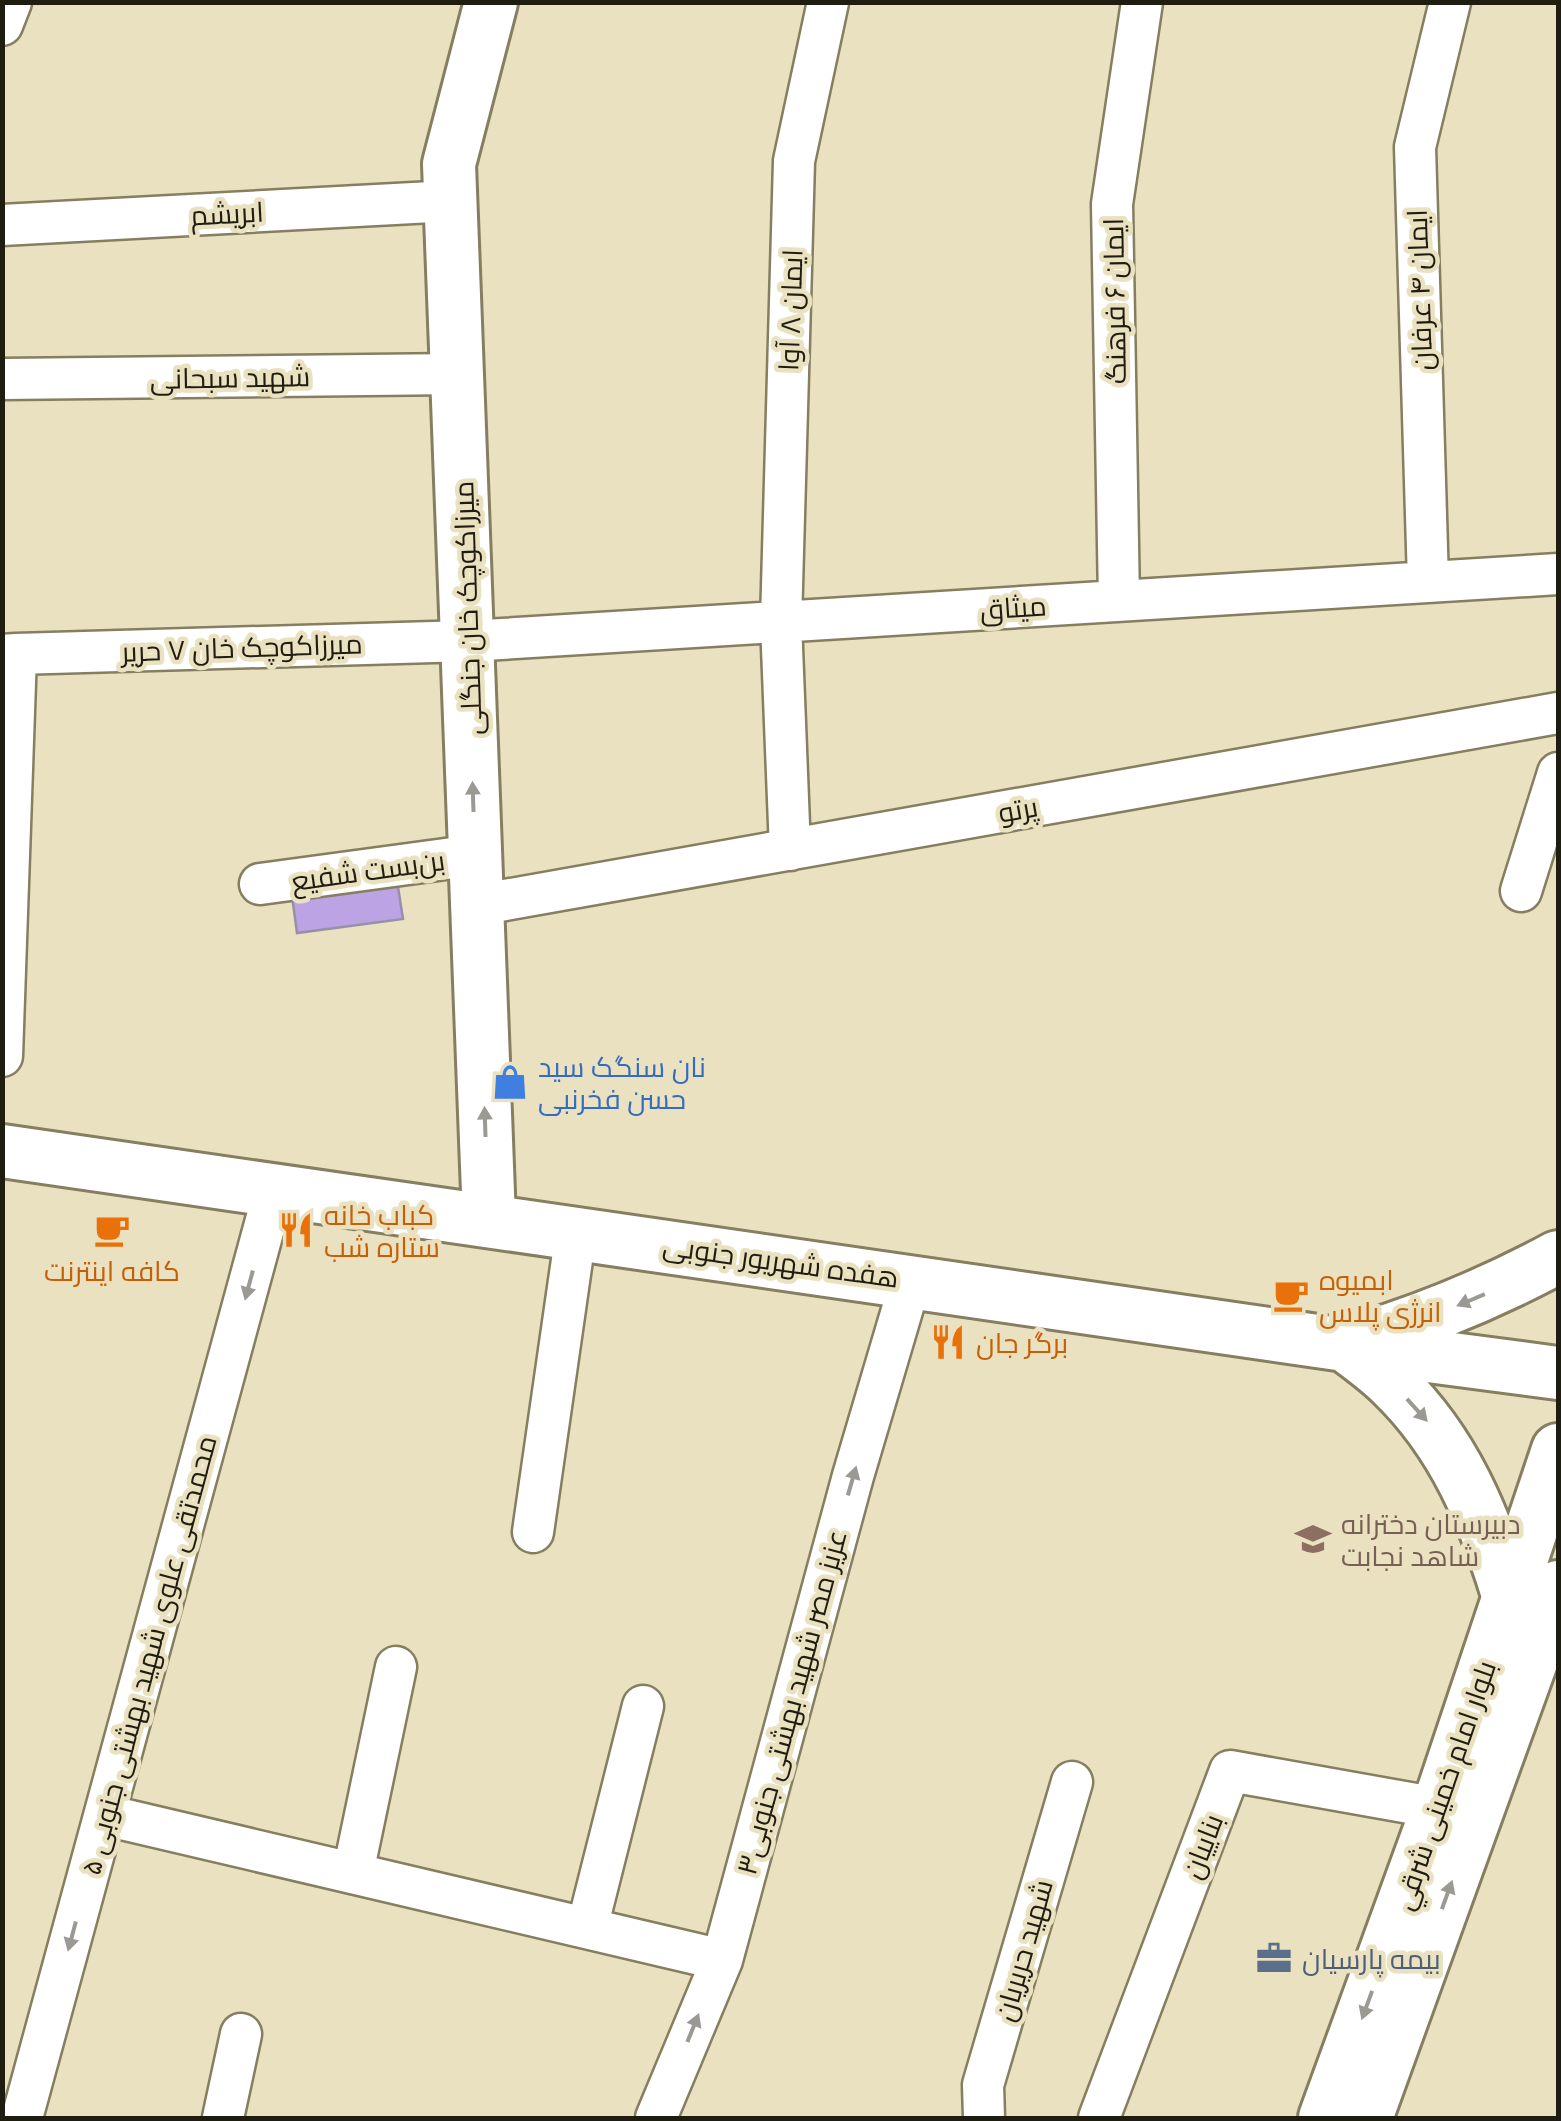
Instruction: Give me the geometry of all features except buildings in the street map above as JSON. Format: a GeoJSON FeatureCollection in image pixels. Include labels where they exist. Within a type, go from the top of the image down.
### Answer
{"type":"FeatureCollection","features":[{"type":"Feature","properties":{"kind":"main road","name":"میرزاکوچک خان جنگلی"},"geometry":{"type":"LineString","coordinates":[[488,1219],[449,164],[490,2]]}},
{"type":"Feature","properties":{"kind":"main road","name":"هفده شهریور جنوبی"},"geometry":{"type":"LineString","coordinates":[[2,1151],[1345,1345],[1558,1372]]}},
{"type":"Feature","properties":{"kind":"main road"},"geometry":{"type":"LineString","coordinates":[[1345,1345],[1427,1319],[1507,1285],[1558,1257]]}},
{"type":"Feature","properties":{"kind":"main road"},"geometry":{"type":"LineString","coordinates":[[1345,1345],[1393,1383],[1433,1429],[1466,1481],[1491,1537],[1545,1593]]}},
{"type":"Feature","properties":{"kind":"main road","name":"بلوار امام خمینی شرقي"},"geometry":{"type":"LineString","coordinates":[[1366,2118],[1545,1593],[1558,1450]]}},
{"type":"Feature","properties":{"kind":"main road","name":"بلوار امام خمینی شرقي"},"geometry":{"type":"LineString","coordinates":[[1326,2118],[1438,1808],[1545,1593]]}},
{"type":"Feature","properties":{"kind":"street"},"geometry":{"type":"LineString","coordinates":[[2,25],[11,2]]}},
{"type":"Feature","properties":{"kind":"street","name":"ایمان ۸ آوا"},"geometry":{"type":"LineString","coordinates":[[790,850],[781,622],[794,161],[828,2]]}},
{"type":"Feature","properties":{"kind":"street","name":"ایمان ۶ فرهنگ"},"geometry":{"type":"LineString","coordinates":[[1119,601],[1112,204],[1142,2]]}},
{"type":"Feature","properties":{"kind":"street","name":"ایمان ۴ عرفان"},"geometry":{"type":"LineString","coordinates":[[1428,582],[1415,147],[1450,2]]}},
{"type":"Feature","properties":{"kind":"street","name":"ابریشم"},"geometry":{"type":"LineString","coordinates":[[2,226],[451,202]]}},
{"type":"Feature","properties":{"kind":"street","name":"شهید سبحانی"},"geometry":{"type":"LineString","coordinates":[[2,379],[458,374]]}},
{"type":"Feature","properties":{"kind":"street","name":"میثاق"},"geometry":{"type":"LineString","coordinates":[[468,641],[1558,574]]}},
{"type":"Feature","properties":{"kind":"street","name":"میرزاکوچک خان ۷ حریر"},"geometry":{"type":"LineString","coordinates":[[9,654],[468,641]]}},
{"type":"Feature","properties":{"kind":"street"},"geometry":{"type":"LineString","coordinates":[[2,1056],[9,654]]}},
{"type":"Feature","properties":{"kind":"street","name":"پرتو"},"geometry":{"type":"LineString","coordinates":[[476,880],[790,850],[1558,713]]}},
{"type":"Feature","properties":{"kind":"street"},"geometry":{"type":"LineString","coordinates":[[1521,891],[1558,773]]}},
{"type":"Feature","properties":{"kind":"street","name":"بن‌بست شفیع"},"geometry":{"type":"LineString","coordinates":[[260,884],[476,880]]}},
{"type":"Feature","properties":{"kind":"street","name":"محمدتقی علوی شهید بهشتی جنوبی ۵"},"geometry":{"type":"LineString","coordinates":[[22,2118],[274,1190]]}},
{"type":"Feature","properties":{"kind":"street"},"geometry":{"type":"LineString","coordinates":[[533,1532],[576,1232]]}},
{"type":"Feature","properties":{"kind":"street","name":"عزیز مصر شهید بهشتی جنوبی۳"},"geometry":{"type":"LineString","coordinates":[[656,2118],[722,1960],[853,1476],[911,1280]]}},
{"type":"Feature","properties":{"kind":"street"},"geometry":{"type":"LineString","coordinates":[[353,1873],[396,1667]]}},
{"type":"Feature","properties":{"kind":"street"},"geometry":{"type":"LineString","coordinates":[[587,1928],[644,1706]]}},
{"type":"Feature","properties":{"kind":"street","name":"بناییان"},"geometry":{"type":"LineString","coordinates":[[1099,2118],[1230,1771],[1438,1808]]}},
{"type":"Feature","properties":{"kind":"street","name":"شهید حریریان"},"geometry":{"type":"LineString","coordinates":[[984,2118],[982,2085],[1072,1782]]}},
{"type":"Feature","properties":{"kind":"street"},"geometry":{"type":"LineString","coordinates":[[105,1815],[722,1960]]}},
{"type":"Feature","properties":{"kind":"street"},"geometry":{"type":"LineString","coordinates":[[222,2118],[241,2034]]}},
{"type":"Feature","properties":{"kind":"place","name":"نان سنگک سید حسن فخرنبی"},"geometry":{"type":"Point","coordinates":[510,1082]}},
{"type":"Feature","properties":{"kind":"place","name":"کافه اینترنت"},"geometry":{"type":"Point","coordinates":[112,1230]}},
{"type":"Feature","properties":{"kind":"place","name":"کباب خانه ستاره شب"},"geometry":{"type":"Point","coordinates":[296,1230]}},
{"type":"Feature","properties":{"kind":"place","name":"ابمیوه انرژی پلاس"},"geometry":{"type":"Point","coordinates":[1291,1295]}},
{"type":"Feature","properties":{"kind":"place","name":"برگر جان"},"geometry":{"type":"Point","coordinates":[948,1342]}},
{"type":"Feature","properties":{"kind":"place","name":"دبیرستان دخترانه شاهد نجابت"},"geometry":{"type":"Point","coordinates":[1313,1539]}},
{"type":"Feature","properties":{"kind":"place","name":"بیمه پارسیان"},"geometry":{"type":"Point","coordinates":[1274,1958]}}]}
